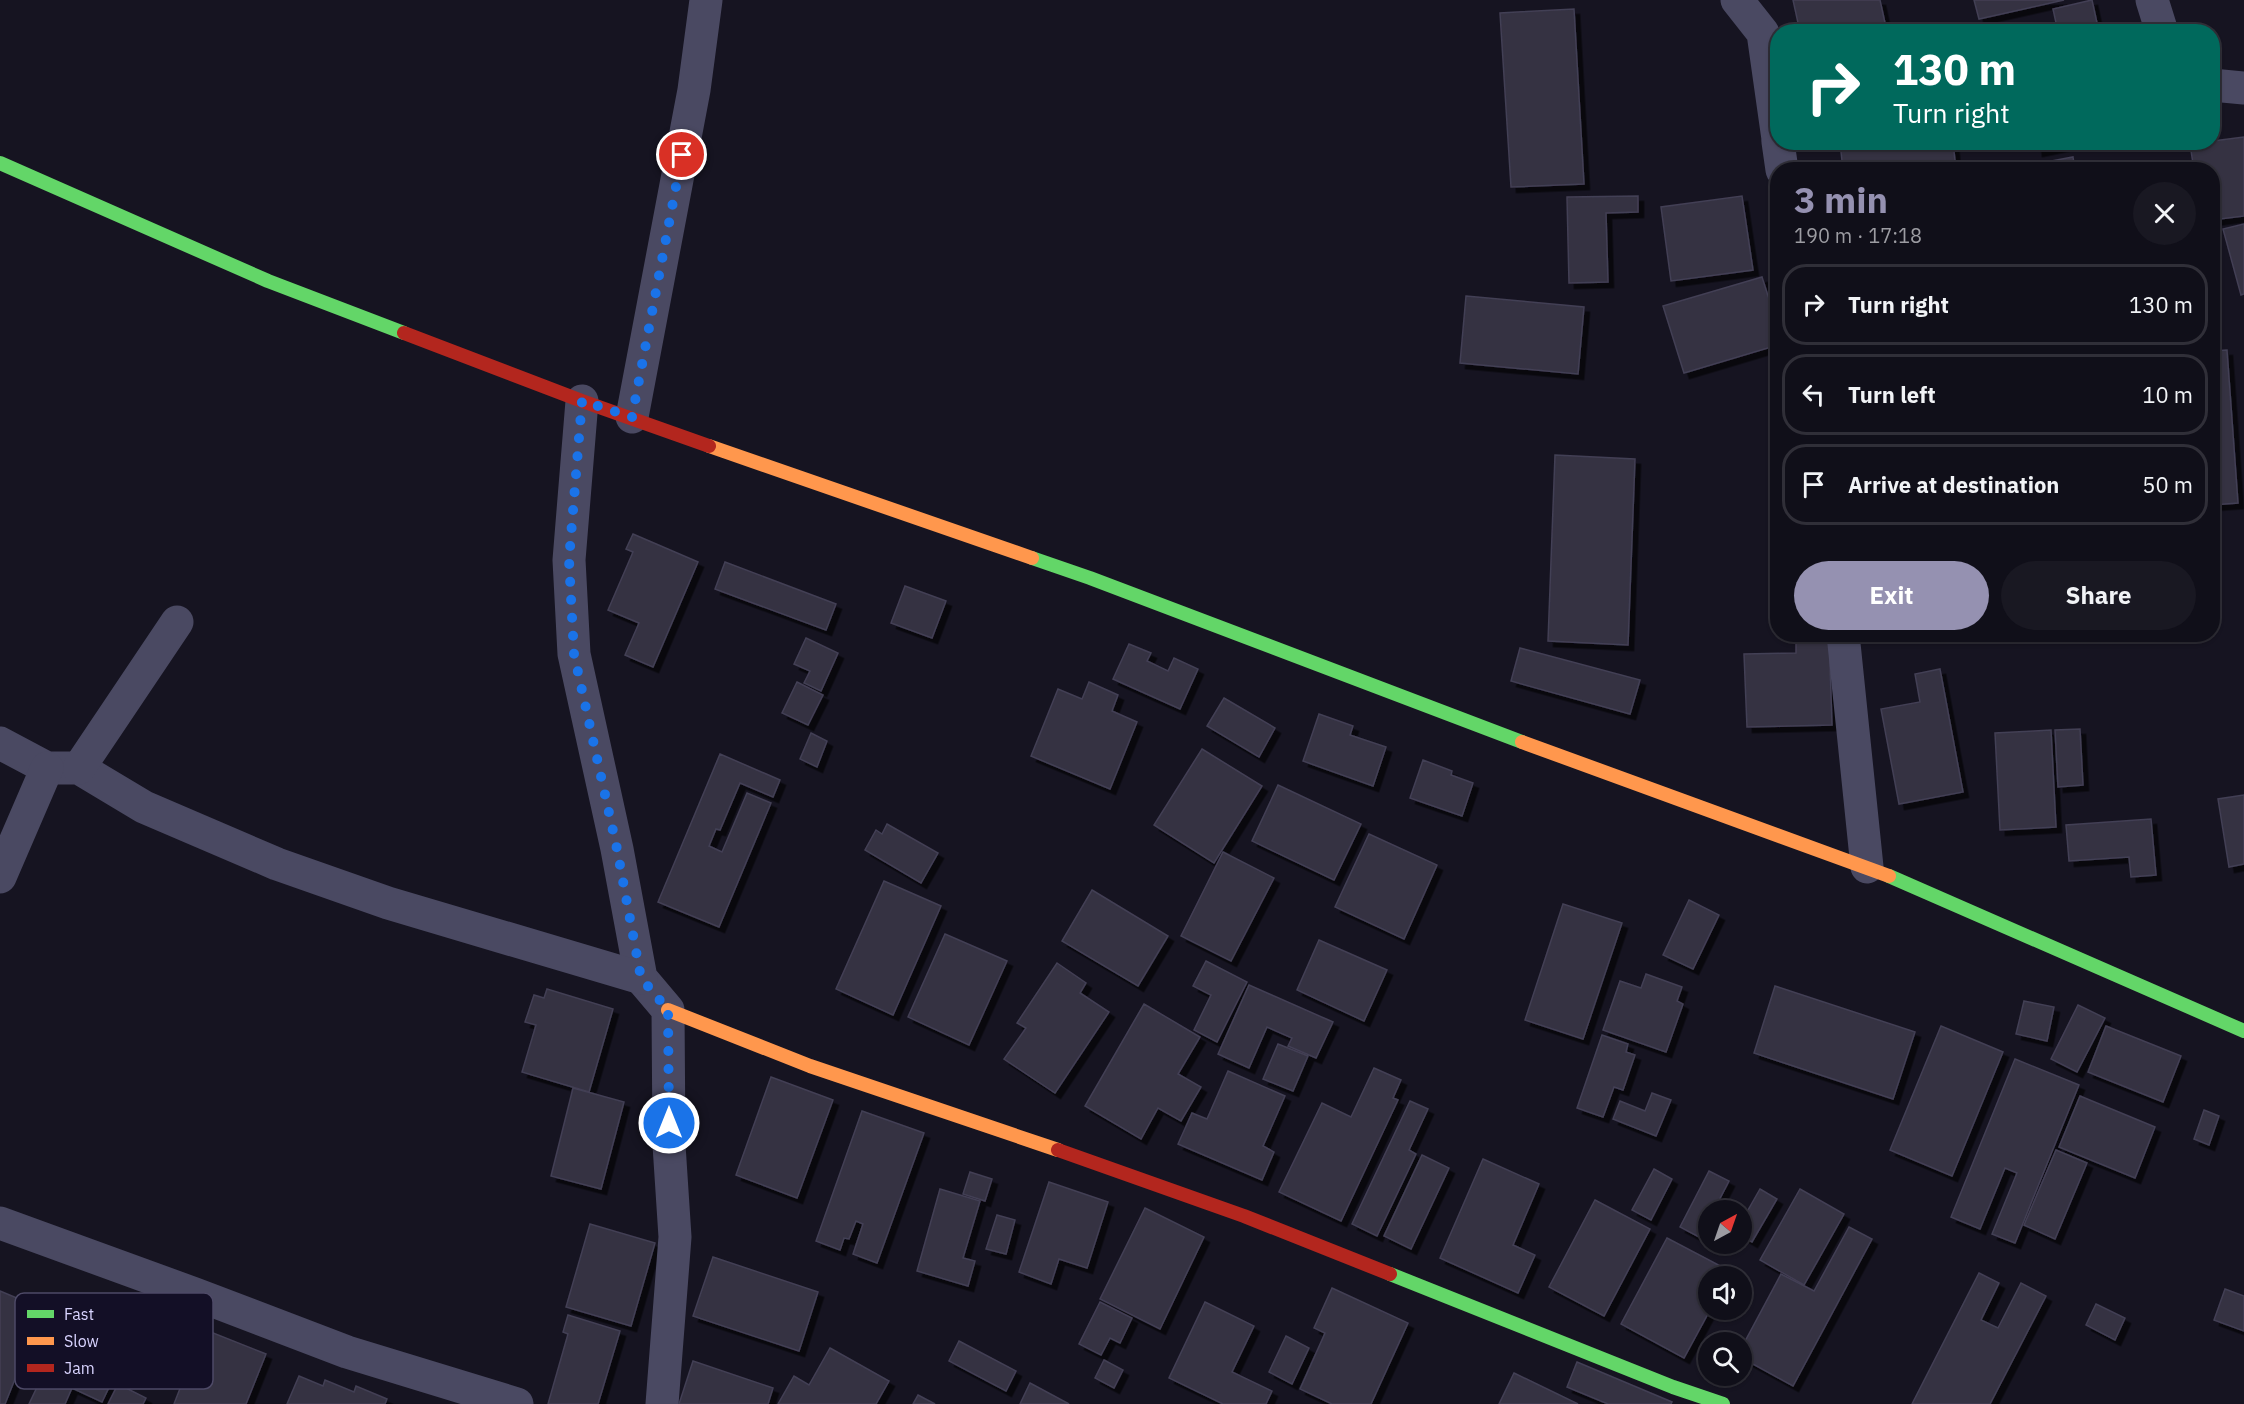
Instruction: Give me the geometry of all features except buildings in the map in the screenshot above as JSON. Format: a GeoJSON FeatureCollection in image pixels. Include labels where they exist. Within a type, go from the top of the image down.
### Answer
{"type":"FeatureCollection","features":[{"type":"Feature","properties":{"kind":"main road"},"geometry":{"type":"LineString","coordinates":[[0,164],[268,281],[582,401],[846,495],[1090,578],[1463,720],[1867,867],[2244,1030]]}},
{"type":"Feature","properties":{"kind":"main road"},"geometry":{"type":"LineString","coordinates":[[668,1010],[782,1056],[1242,1216],[1476,1310],[1723,1404]]}},
{"type":"Feature","properties":{"kind":"street"},"geometry":{"type":"LineString","coordinates":[[632,417],[694,90],[706,0]]}},
{"type":"Feature","properties":{"kind":"street"},"geometry":{"type":"LineString","coordinates":[[1737,0],[1763,33],[1770,83]]}},
{"type":"Feature","properties":{"kind":"street"},"geometry":{"type":"LineString","coordinates":[[2152,0],[2160,24]]}},
{"type":"Feature","properties":{"kind":"street"},"geometry":{"type":"LineString","coordinates":[[2220,85],[2244,88]]}},
{"type":"Feature","properties":{"kind":"street"},"geometry":{"type":"LineString","coordinates":[[582,401],[569,560],[574,654],[617,849],[641,978],[668,1010],[669,1145],[675,1237],[662,1404]]}},
{"type":"Feature","properties":{"kind":"street"},"geometry":{"type":"LineString","coordinates":[[79,768],[177,622]]}},
{"type":"Feature","properties":{"kind":"street"},"geometry":{"type":"LineString","coordinates":[[1844,642],[1867,867]]}},
{"type":"Feature","properties":{"kind":"street"},"geometry":{"type":"LineString","coordinates":[[0,743],[47,768],[79,768],[144,807],[277,864],[388,903],[641,978]]}},
{"type":"Feature","properties":{"kind":"street"},"geometry":{"type":"LineString","coordinates":[[0,877],[47,768]]}},
{"type":"Feature","properties":{"kind":"street"},"geometry":{"type":"LineString","coordinates":[[0,1223],[192,1293]]}},
{"type":"Feature","properties":{"kind":"street"},"geometry":{"type":"LineString","coordinates":[[213,1301],[347,1352],[517,1404]]}},
{"type":"Feature","properties":{"kind":"traffic: fast"},"geometry":{"type":"LineString","coordinates":[[0,163],[268,281],[404,333]]}},
{"type":"Feature","properties":{"kind":"traffic: fast"},"geometry":{"type":"LineString","coordinates":[[1032,558],[1522,742]]}},
{"type":"Feature","properties":{"kind":"traffic: fast"},"geometry":{"type":"LineString","coordinates":[[1889,876],[2244,1031]]}},
{"type":"Feature","properties":{"kind":"traffic: fast"},"geometry":{"type":"LineString","coordinates":[[1390,1274],[1673,1387],[1723,1404]]}},
{"type":"Feature","properties":{"kind":"traffic: slow"},"geometry":{"type":"LineString","coordinates":[[709,446],[1032,558]]}},
{"type":"Feature","properties":{"kind":"traffic: slow"},"geometry":{"type":"LineString","coordinates":[[1522,742],[1889,876]]}},
{"type":"Feature","properties":{"kind":"traffic: slow"},"geometry":{"type":"LineString","coordinates":[[668,1010],[810,1066],[1058,1150]]}},
{"type":"Feature","properties":{"kind":"traffic: jam"},"geometry":{"type":"LineString","coordinates":[[404,333],[582,401],[709,446]]}},
{"type":"Feature","properties":{"kind":"traffic: jam"},"geometry":{"type":"LineString","coordinates":[[1058,1150],[1244,1216],[1390,1274]]}},
{"type":"Feature","properties":{"kind":"route"},"geometry":{"type":"LineString","coordinates":[[669,1123],[668,1010],[641,978],[617,849],[574,654],[569,560],[582,401],[632,417],[682,155]]}}]}
